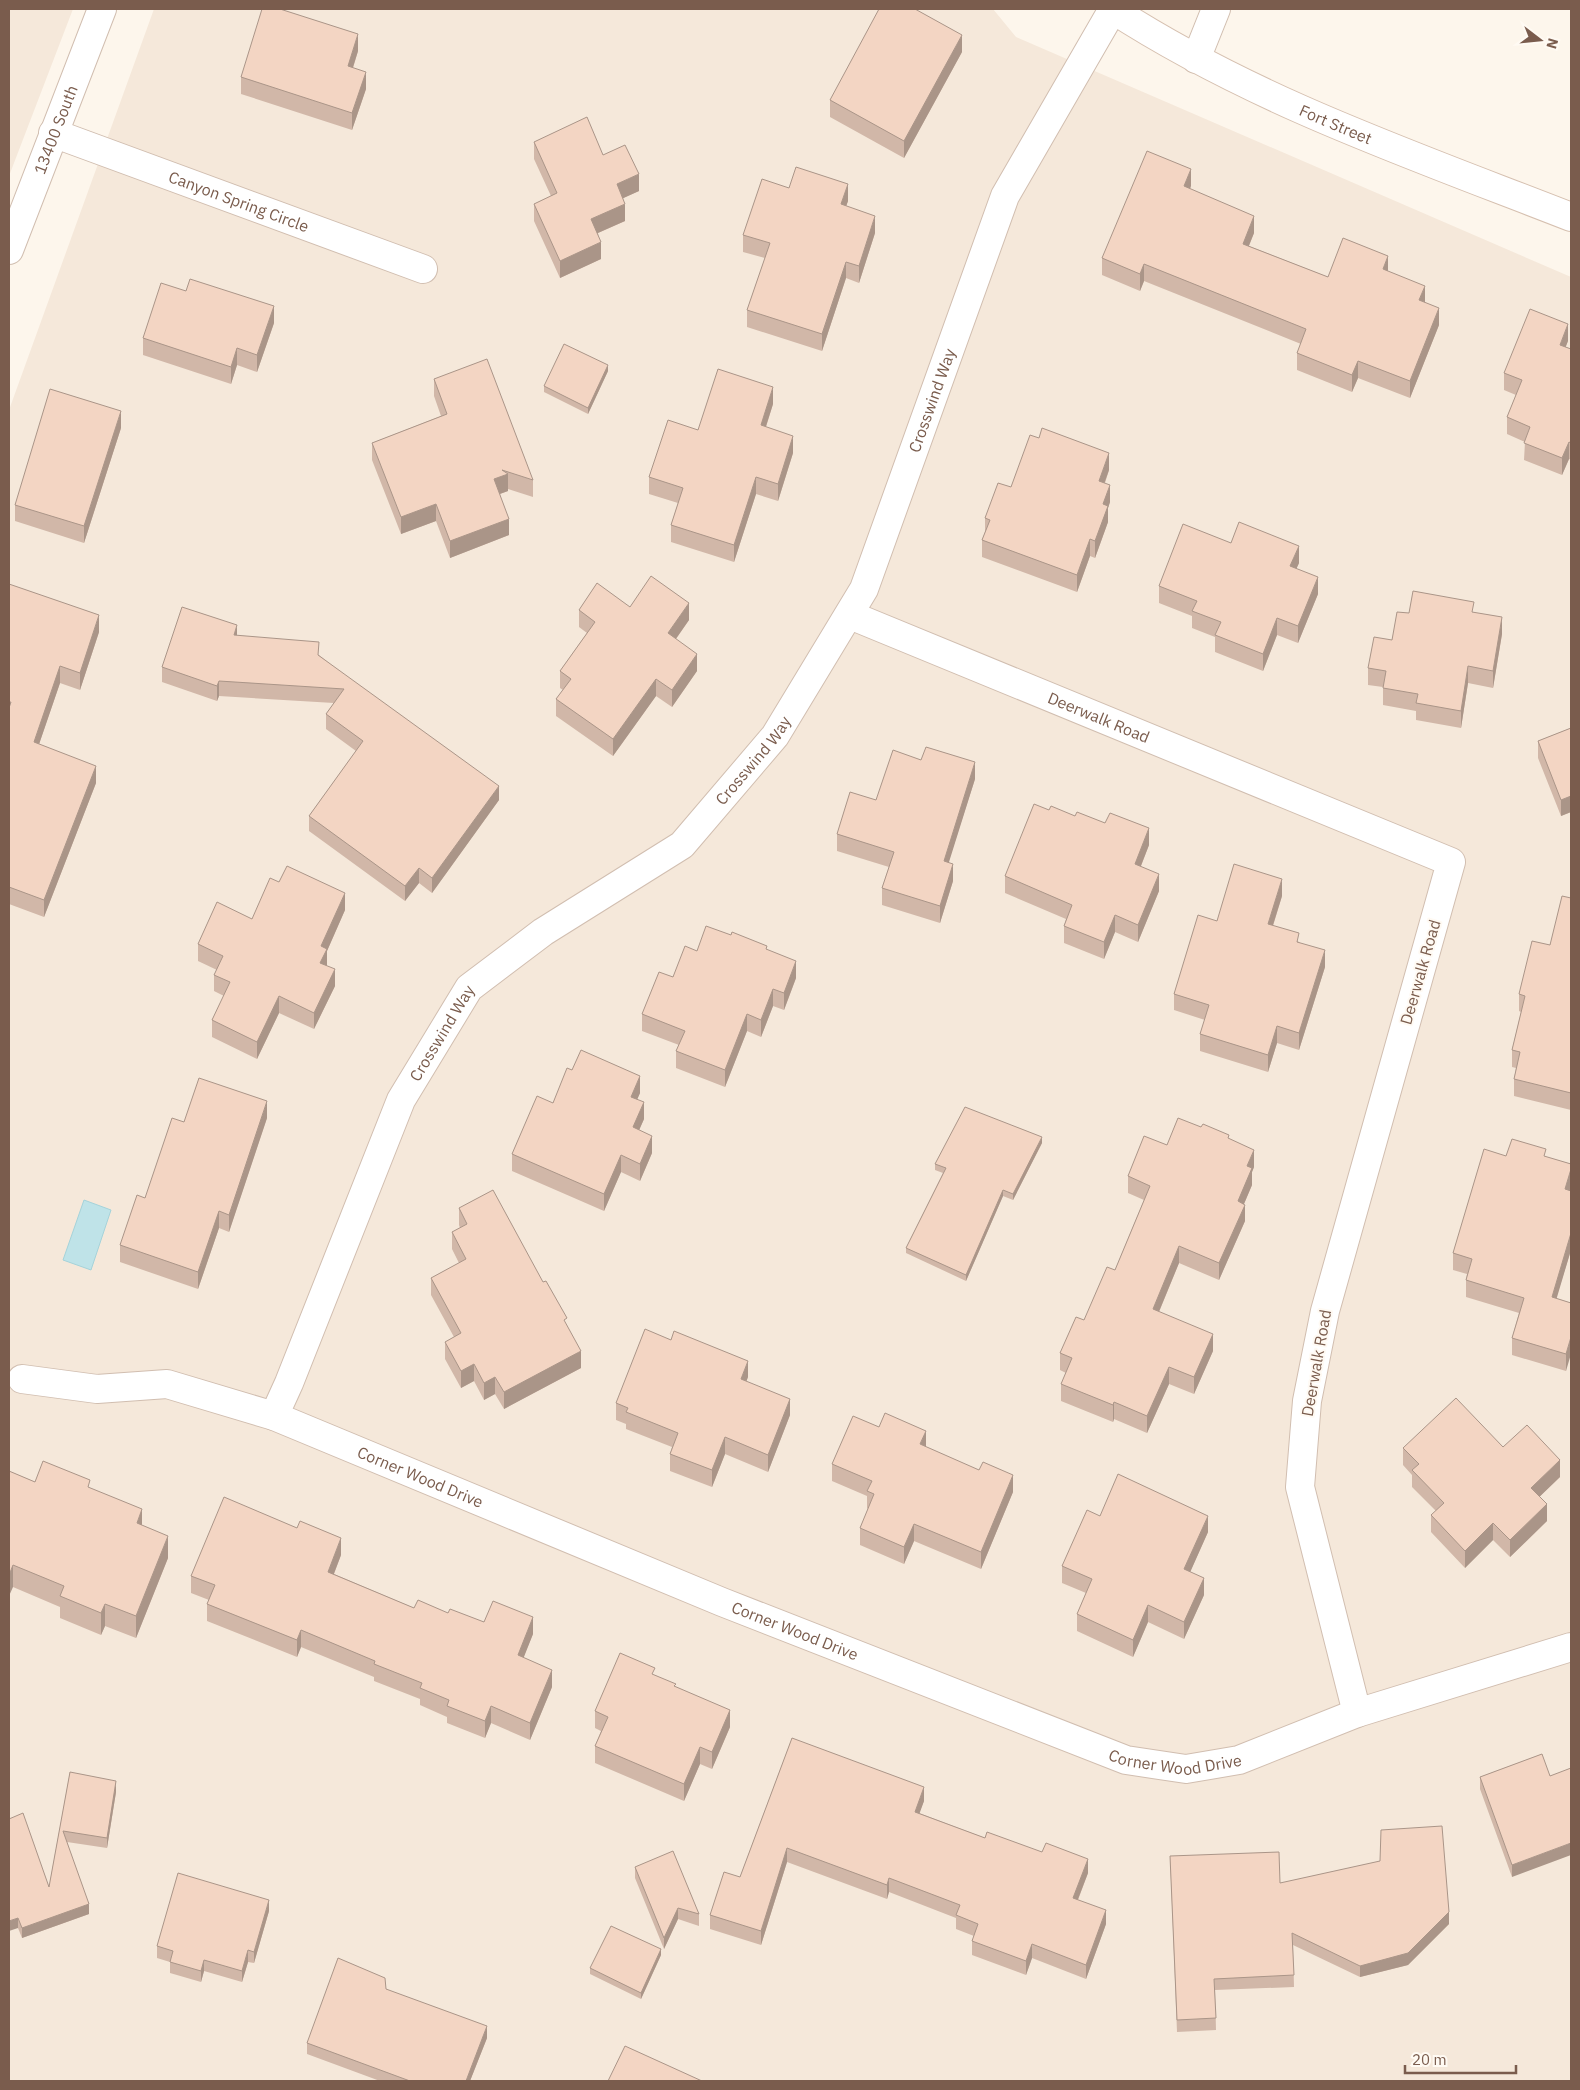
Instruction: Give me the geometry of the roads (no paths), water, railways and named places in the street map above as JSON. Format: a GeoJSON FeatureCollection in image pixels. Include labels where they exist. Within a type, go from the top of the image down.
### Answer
{"type":"FeatureCollection","features":[{"type":"Feature","properties":{"kind":"street","name":"13400 South"},"geometry":{"type":"LineString","coordinates":[[9,250],[102,9]]}},
{"type":"Feature","properties":{"kind":"street","name":"Fort Street"},"geometry":{"type":"LineString","coordinates":[[1113,9],[1196,59],[1300,110],[1571,217]]}},
{"type":"Feature","properties":{"kind":"street","name":"Crosswind Way"},"geometry":{"type":"LineString","coordinates":[[274,1416],[289,1383],[401,1100],[469,988],[543,932],[682,845],[775,736],[850,615],[864,589],[1005,196],[1113,9]]}},
{"type":"Feature","properties":{"kind":"street"},"geometry":{"type":"LineString","coordinates":[[1196,59],[1216,9]]}},
{"type":"Feature","properties":{"kind":"street","name":"Canyon Spring Circle"},"geometry":{"type":"LineString","coordinates":[[53,133],[423,269]]}},
{"type":"Feature","properties":{"kind":"street","name":"Deerwalk Road"},"geometry":{"type":"LineString","coordinates":[[850,615],[1451,862],[1325,1311],[1307,1401],[1300,1487],[1357,1713]]}},
{"type":"Feature","properties":{"kind":"street","name":"Corner Wood Drive"},"geometry":{"type":"LineString","coordinates":[[22,1379],[97,1389],[166,1384],[274,1416],[722,1602],[1126,1760],[1186,1768],[1239,1760],[1357,1713],[1571,1647]]}},
{"type":"Feature","properties":{"kind":"water"},"geometry":{"type":"Polygon","coordinates":[[[84,1200],[111,1210],[91,1270],[63,1260],[84,1200]]]}}]}
